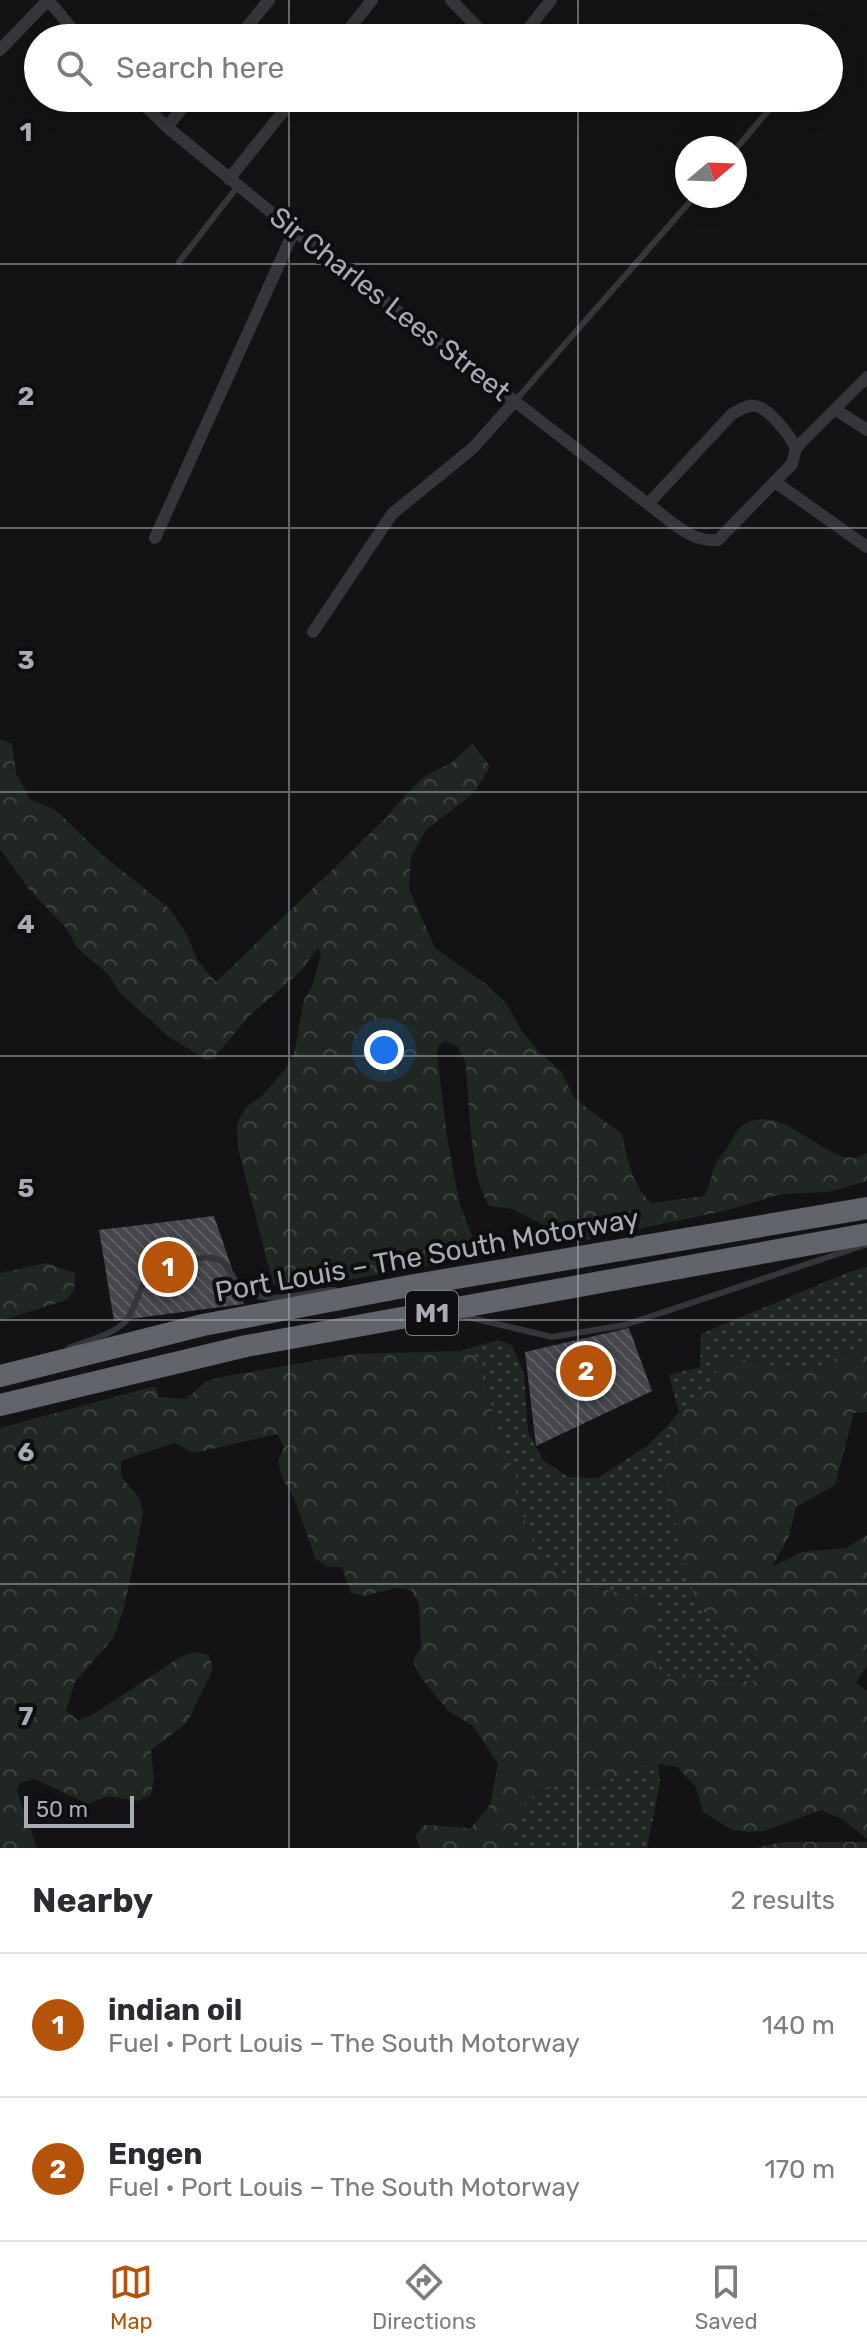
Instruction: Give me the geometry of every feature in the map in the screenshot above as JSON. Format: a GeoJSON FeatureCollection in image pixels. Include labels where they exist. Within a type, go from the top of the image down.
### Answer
{"type":"FeatureCollection","features":[{"type":"Feature","properties":{"kind":"highway","name":"Port Louis – The South Motorway"},"geometry":{"type":"LineString","coordinates":[[5,1374],[203,1325],[409,1286],[867,1208]]}},
{"type":"Feature","properties":{"kind":"highway","name":"Port Louis – The South Motorway"},"geometry":{"type":"LineString","coordinates":[[0,1405],[246,1346],[867,1234]]}},
{"type":"Feature","properties":{"kind":"street"},"geometry":{"type":"LineString","coordinates":[[25,24],[48,0],[68,24]]}},
{"type":"Feature","properties":{"kind":"street"},"geometry":{"type":"LineString","coordinates":[[249,24],[269,0]]}},
{"type":"Feature","properties":{"kind":"street"},"geometry":{"type":"LineString","coordinates":[[353,24],[372,0]]}},
{"type":"Feature","properties":{"kind":"street"},"geometry":{"type":"LineString","coordinates":[[451,0],[474,24]]}},
{"type":"Feature","properties":{"kind":"street"},"geometry":{"type":"LineString","coordinates":[[532,24],[551,0]]}},
{"type":"Feature","properties":{"kind":"street"},"geometry":{"type":"LineString","coordinates":[[0,50],[24,25]]}},
{"type":"Feature","properties":{"kind":"street","name":"Sir Charles Lees Street"},"geometry":{"type":"LineString","coordinates":[[151,112],[294,231],[692,537],[706,542],[718,540],[792,464],[796,448],[867,377]]}},
{"type":"Feature","properties":{"kind":"street"},"geometry":{"type":"LineString","coordinates":[[167,127],[179,112]]}},
{"type":"Feature","properties":{"kind":"street"},"geometry":{"type":"LineString","coordinates":[[234,183],[284,112]]}},
{"type":"Feature","properties":{"kind":"street"},"geometry":{"type":"LineString","coordinates":[[155,538],[294,231]]}},
{"type":"Feature","properties":{"kind":"street"},"geometry":{"type":"LineString","coordinates":[[313,632],[392,514],[473,448],[515,401]]}},
{"type":"Feature","properties":{"kind":"street"},"geometry":{"type":"LineString","coordinates":[[648,504],[732,414],[744,407],[756,406],[764,411],[789,434],[796,448]]}},
{"type":"Feature","properties":{"kind":"street"},"geometry":{"type":"LineString","coordinates":[[836,410],[867,430]]}},
{"type":"Feature","properties":{"kind":"street"},"geometry":{"type":"LineString","coordinates":[[775,482],[867,547]]}},
{"type":"Feature","properties":{"kind":"lane"},"geometry":{"type":"LineString","coordinates":[[747,136],[767,112]]}},
{"type":"Feature","properties":{"kind":"lane"},"geometry":{"type":"LineString","coordinates":[[179,262],[234,183]]}},
{"type":"Feature","properties":{"kind":"lane"},"geometry":{"type":"LineString","coordinates":[[515,401],[684,208]]}},
{"type":"Feature","properties":{"kind":"lane"},"geometry":{"type":"LineString","coordinates":[[442,1311],[552,1337],[625,1325],[867,1244]]}},
{"type":"Feature","properties":{"kind":"lane"},"geometry":{"type":"LineString","coordinates":[[67,1349],[125,1322],[148,1275],[158,1269],[205,1256],[219,1259],[239,1284],[253,1295],[268,1298],[319,1291],[409,1286]]}},
{"type":"Feature","properties":{"kind":"lane"},"geometry":{"type":"LineString","coordinates":[[5,1374],[53,1355]]}},
{"type":"Feature","properties":{"kind":"green space"},"geometry":{"type":"Polygon","coordinates":[[[0,739],[12,744],[16,773],[30,799],[57,811],[100,853],[169,908],[186,933],[198,961],[216,982],[386,818],[425,776],[451,763],[472,744],[490,766],[474,793],[426,830],[411,857],[409,889],[435,948],[486,984],[506,1003],[521,1030],[539,1052],[561,1071],[574,1098],[622,1134],[631,1171],[645,1196],[652,1203],[704,1196],[717,1161],[736,1132],[758,1119],[791,1128],[839,1155],[854,1158],[867,1153],[867,1181],[829,1192],[782,1194],[728,1210],[578,1242],[512,1209],[490,1206],[483,1194],[474,1158],[465,1061],[458,1047],[445,1041],[439,1045],[437,1052],[447,1138],[460,1205],[480,1256],[284,1292],[273,1283],[238,1148],[237,1123],[248,1105],[261,1097],[294,1054],[304,1000],[312,986],[321,955],[318,948],[299,973],[249,1016],[213,1059],[206,1060],[168,1036],[120,993],[108,974],[77,948],[66,928],[28,888],[0,849],[0,739]]]}},
{"type":"Feature","properties":{"kind":"green space"},"geometry":{"type":"Polygon","coordinates":[[[46,1263],[75,1273],[74,1290],[67,1300],[0,1321],[0,1273],[46,1263]]]}},
{"type":"Feature","properties":{"kind":"green space"},"geometry":{"type":"Polygon","coordinates":[[[867,1267],[867,1346],[849,1351],[808,1373],[723,1355],[711,1385],[679,1412],[669,1375],[700,1367],[701,1334],[867,1267]]]}},
{"type":"Feature","properties":{"kind":"green space"},"geometry":{"type":"Polygon","coordinates":[[[498,1340],[512,1345],[524,1374],[528,1432],[543,1460],[568,1477],[598,1478],[647,1446],[667,1426],[674,1444],[662,1476],[682,1546],[684,1567],[699,1607],[764,1669],[755,1681],[672,1679],[659,1670],[655,1656],[656,1609],[646,1598],[583,1585],[543,1561],[535,1548],[516,1496],[516,1477],[496,1431],[484,1368],[475,1356],[460,1351],[498,1340]]]}},
{"type":"Feature","properties":{"kind":"green space"},"geometry":{"type":"Polygon","coordinates":[[[867,1346],[867,1412],[854,1413],[835,1485],[796,1507],[789,1536],[772,1567],[802,1552],[846,1548],[867,1535],[867,1665],[856,1683],[867,1691],[867,1839],[842,1819],[821,1810],[764,1831],[732,1830],[703,1812],[696,1787],[677,1767],[658,1764],[643,1765],[596,1786],[567,1783],[537,1792],[525,1802],[512,1848],[420,1848],[415,1836],[424,1825],[471,1828],[490,1805],[498,1764],[473,1726],[448,1711],[419,1675],[413,1660],[421,1648],[419,1603],[411,1590],[395,1588],[365,1596],[351,1593],[342,1567],[327,1567],[315,1558],[295,1500],[281,1475],[278,1461],[284,1447],[277,1434],[195,1453],[174,1443],[121,1461],[121,1476],[140,1499],[143,1515],[124,1608],[114,1637],[75,1682],[66,1711],[78,1720],[92,1715],[180,1657],[195,1652],[209,1655],[213,1669],[187,1723],[151,1750],[154,1779],[151,1795],[137,1801],[108,1796],[88,1804],[35,1779],[20,1783],[17,1791],[37,1848],[0,1848],[0,1428],[155,1386],[159,1397],[186,1399],[207,1381],[221,1377],[353,1354],[460,1351],[475,1356],[484,1368],[496,1431],[516,1477],[516,1496],[535,1548],[543,1561],[583,1585],[646,1598],[656,1609],[655,1656],[660,1670],[672,1679],[755,1681],[764,1668],[699,1607],[684,1567],[682,1546],[662,1475],[674,1444],[667,1426],[711,1385],[723,1355],[808,1373],[849,1351],[867,1346]]]}},
{"type":"Feature","properties":{"kind":"green space"},"geometry":{"type":"Polygon","coordinates":[[[658,1764],[660,1783],[647,1848],[512,1848],[525,1802],[537,1792],[567,1783],[596,1786],[643,1765],[658,1764]]]}},
{"type":"Feature","properties":{"kind":"green space"},"geometry":{"type":"Polygon","coordinates":[[[781,1842],[867,1842],[867,1848],[756,1848],[781,1842]]]}},
{"type":"Feature","properties":{"kind":"building"},"geometry":{"type":"Polygon","coordinates":[[[214,1216],[244,1304],[114,1321],[99,1230],[214,1216]]]}},
{"type":"Feature","properties":{"kind":"building"},"geometry":{"type":"Polygon","coordinates":[[[629,1328],[652,1391],[536,1446],[525,1352],[629,1328]]]}},
{"type":"Feature","properties":{"kind":"place","name":"indian oil"},"geometry":{"type":"Point","coordinates":[168,1267]}},
{"type":"Feature","properties":{"kind":"place","name":"Engen"},"geometry":{"type":"Point","coordinates":[586,1371]}}]}
